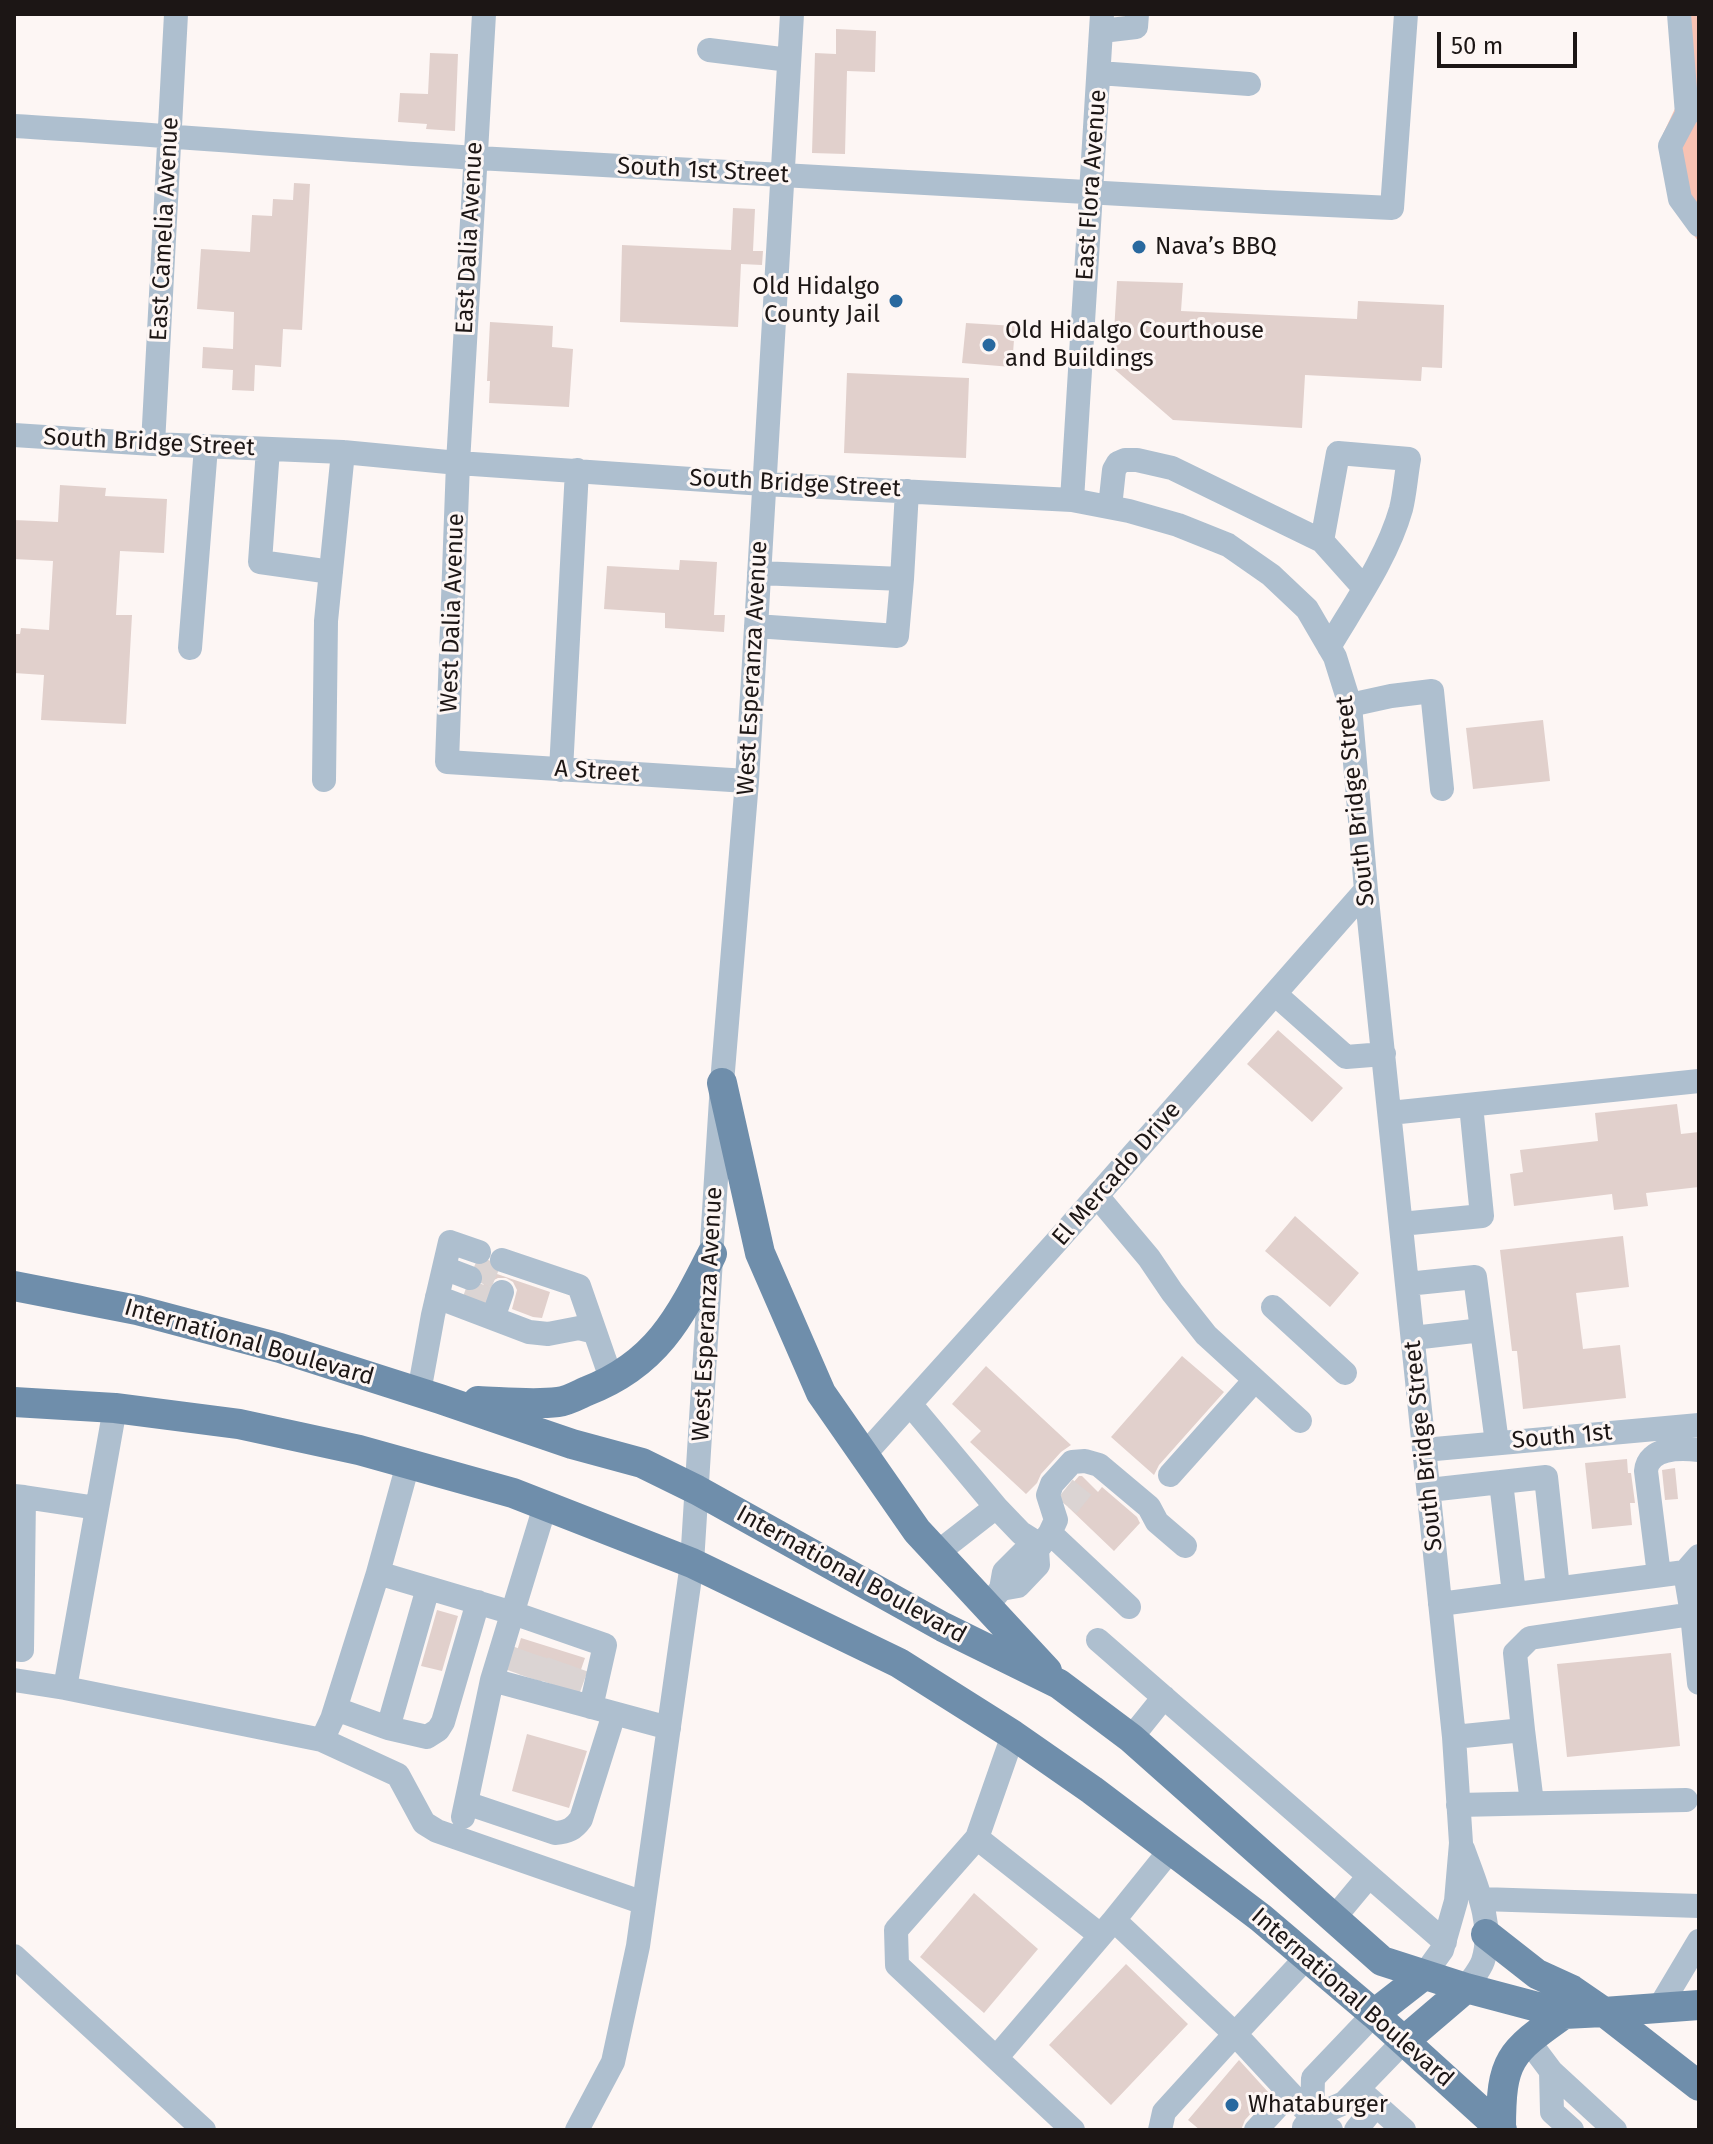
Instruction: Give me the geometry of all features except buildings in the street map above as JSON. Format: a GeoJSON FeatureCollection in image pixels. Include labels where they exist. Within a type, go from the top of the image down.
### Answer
{"type":"FeatureCollection","features":[{"type":"Feature","properties":{"kind":"main road"},"geometry":{"type":"LineString","coordinates":[[722,1083],[760,1253],[821,1393],[917,1531],[937,1553],[994,1597],[1059,1684]]}},
{"type":"Feature","properties":{"kind":"main road"},"geometry":{"type":"LineString","coordinates":[[430,1396],[517,1403],[562,1402],[612,1381],[654,1349],[683,1311],[712,1254]]}},
{"type":"Feature","properties":{"kind":"main road","name":"International Boulevard"},"geometry":{"type":"LineString","coordinates":[[14,1286],[137,1310],[280,1348],[572,1444],[642,1463],[697,1490],[943,1627],[1059,1684],[1131,1738],[1382,1961],[1466,1988],[1564,2014],[1699,2005]]}},
{"type":"Feature","properties":{"kind":"main road","name":"International Boulevard"},"geometry":{"type":"LineString","coordinates":[[14,1402],[115,1408],[239,1424],[359,1450],[513,1493],[692,1563],[899,1663],[1013,1735],[1172,1848],[1261,1918],[1374,2014],[1502,2130]]}},
{"type":"Feature","properties":{"kind":"main road"},"geometry":{"type":"LineString","coordinates":[[1486,1934],[1537,1974],[1572,1990],[1604,2012],[1699,2086]]}},
{"type":"Feature","properties":{"kind":"main road"},"geometry":{"type":"LineString","coordinates":[[1374,2014],[1424,1975]]}},
{"type":"Feature","properties":{"kind":"main road"},"geometry":{"type":"LineString","coordinates":[[1404,2041],[1466,1988]]}},
{"type":"Feature","properties":{"kind":"main road"},"geometry":{"type":"LineString","coordinates":[[1502,2130],[1501,2095],[1511,2058],[1527,2039],[1564,2014]]}},
{"type":"Feature","properties":{"kind":"street","name":"East Camelia Avenue"},"geometry":{"type":"LineString","coordinates":[[153,444],[176,14]]}},
{"type":"Feature","properties":{"kind":"street","name":"East Dalia Avenue"},"geometry":{"type":"LineString","coordinates":[[458,463],[484,14]]}},
{"type":"Feature","properties":{"kind":"street","name":"West Esperanza Avenue"},"geometry":{"type":"LineString","coordinates":[[577,2130],[613,2062],[638,1946],[692,1563],[722,1083],[747,781],[792,14]]}},
{"type":"Feature","properties":{"kind":"street"},"geometry":{"type":"LineString","coordinates":[[1102,23],[1136,27],[1137,14]]}},
{"type":"Feature","properties":{"kind":"street","name":"South 1st Street"},"geometry":{"type":"LineString","coordinates":[[14,126],[474,158],[1092,195],[1392,208],[1406,14]]}},
{"type":"Feature","properties":{"kind":"street"},"geometry":{"type":"LineString","coordinates":[[1679,14],[1693,110],[1670,146],[1680,199],[1699,225]]}},
{"type":"Feature","properties":{"kind":"street","name":"East Flora Avenue"},"geometry":{"type":"LineString","coordinates":[[1072,500],[1102,23]]}},
{"type":"Feature","properties":{"kind":"street"},"geometry":{"type":"LineString","coordinates":[[709,50],[789,60]]}},
{"type":"Feature","properties":{"kind":"street"},"geometry":{"type":"LineString","coordinates":[[1099,73],[1249,84]]}},
{"type":"Feature","properties":{"kind":"street","name":"South Bridge Street"},"geometry":{"type":"LineString","coordinates":[[14,435],[343,452],[764,484],[1072,500],[1178,525],[1228,545],[1271,575],[1307,609],[1335,657],[1350,705],[1366,890],[1454,1737],[1461,1843],[1456,1901],[1442,1950],[1424,1975]]}},
{"type":"Feature","properties":{"kind":"street"},"geometry":{"type":"LineString","coordinates":[[190,648],[206,447]]}},
{"type":"Feature","properties":{"kind":"street"},"geometry":{"type":"LineString","coordinates":[[268,449],[260,562],[331,572]]}},
{"type":"Feature","properties":{"kind":"street"},"geometry":{"type":"LineString","coordinates":[[324,780],[326,621],[343,452]]}},
{"type":"Feature","properties":{"kind":"street"},"geometry":{"type":"LineString","coordinates":[[1322,541],[1338,453],[1409,459],[1402,507],[1389,540],[1329,647]]}},
{"type":"Feature","properties":{"kind":"street"},"geometry":{"type":"LineString","coordinates":[[1110,507],[1114,470],[1118,463],[1137,460],[1172,468],[1322,541],[1364,588]]}},
{"type":"Feature","properties":{"kind":"street","name":"West Dalia Avenue"},"geometry":{"type":"LineString","coordinates":[[447,762],[458,463]]}},
{"type":"Feature","properties":{"kind":"street"},"geometry":{"type":"LineString","coordinates":[[561,770],[577,470]]}},
{"type":"Feature","properties":{"kind":"street"},"geometry":{"type":"LineString","coordinates":[[756,626],[897,636],[907,491]]}},
{"type":"Feature","properties":{"kind":"street"},"geometry":{"type":"LineString","coordinates":[[759,573],[902,579]]}},
{"type":"Feature","properties":{"kind":"street"},"geometry":{"type":"LineString","coordinates":[[1350,705],[1432,691],[1442,789]]}},
{"type":"Feature","properties":{"kind":"street","name":"A Street"},"geometry":{"type":"LineString","coordinates":[[447,762],[747,781]]}},
{"type":"Feature","properties":{"kind":"street","name":"El Mercado Drive"},"geometry":{"type":"LineString","coordinates":[[864,1455],[1366,890]]}},
{"type":"Feature","properties":{"kind":"street"},"geometry":{"type":"LineString","coordinates":[[1275,994],[1346,1057],[1384,1054]]}},
{"type":"Feature","properties":{"kind":"street"},"geometry":{"type":"LineString","coordinates":[[1390,1113],[1699,1081]]}},
{"type":"Feature","properties":{"kind":"street"},"geometry":{"type":"LineString","coordinates":[[1401,1224],[1482,1216],[1471,1105]]}},
{"type":"Feature","properties":{"kind":"street"},"geometry":{"type":"LineString","coordinates":[[1097,1196],[1149,1258],[1206,1335],[1300,1421]]}},
{"type":"Feature","properties":{"kind":"street"},"geometry":{"type":"LineString","coordinates":[[442,1276],[490,1282],[529,1332],[548,1334],[579,1328],[595,1332]]}},
{"type":"Feature","properties":{"kind":"street"},"geometry":{"type":"LineString","coordinates":[[442,1276],[490,1282],[579,1286],[612,1381]]}},
{"type":"Feature","properties":{"kind":"street"},"geometry":{"type":"LineString","coordinates":[[430,1396],[442,1276]]}},
{"type":"Feature","properties":{"kind":"street"},"geometry":{"type":"LineString","coordinates":[[1407,1284],[1475,1277],[1497,1443]]}},
{"type":"Feature","properties":{"kind":"street"},"geometry":{"type":"LineString","coordinates":[[1273,1307],[1345,1373]]}},
{"type":"Feature","properties":{"kind":"street"},"geometry":{"type":"LineString","coordinates":[[1413,1338],[1482,1330]]}},
{"type":"Feature","properties":{"kind":"street"},"geometry":{"type":"LineString","coordinates":[[1170,1475],[1255,1380]]}},
{"type":"Feature","properties":{"kind":"street"},"geometry":{"type":"LineString","coordinates":[[910,1404],[1021,1533],[1050,1531]]}},
{"type":"Feature","properties":{"kind":"street"},"geometry":{"type":"LineString","coordinates":[[65,1688],[115,1408]]}},
{"type":"Feature","properties":{"kind":"street","name":"South 1st"},"geometry":{"type":"LineString","coordinates":[[1424,1450],[1699,1425]]}},
{"type":"Feature","properties":{"kind":"street"},"geometry":{"type":"LineString","coordinates":[[1659,1575],[1646,1463],[1654,1454],[1683,1448],[1699,1450]]}},
{"type":"Feature","properties":{"kind":"street"},"geometry":{"type":"LineString","coordinates":[[1129,1607],[1050,1531],[1048,1495],[1052,1484],[1072,1462],[1085,1461],[1093,1473],[1149,1507],[1157,1522],[1185,1546]]}},
{"type":"Feature","properties":{"kind":"street"},"geometry":{"type":"LineString","coordinates":[[322,1740],[336,1709],[408,1464]]}},
{"type":"Feature","properties":{"kind":"street"},"geometry":{"type":"LineString","coordinates":[[1429,1490],[1546,1477],[1558,1588]]}},
{"type":"Feature","properties":{"kind":"street"},"geometry":{"type":"LineString","coordinates":[[1501,1482],[1514,1594]]}},
{"type":"Feature","properties":{"kind":"street"},"geometry":{"type":"LineString","coordinates":[[14,1649],[22,1650],[19,1496],[97,1508]]}},
{"type":"Feature","properties":{"kind":"street"},"geometry":{"type":"LineString","coordinates":[[458,1839],[466,1803],[534,1686],[551,1635],[545,1506]]}},
{"type":"Feature","properties":{"kind":"street"},"geometry":{"type":"LineString","coordinates":[[937,1553],[996,1507]]}},
{"type":"Feature","properties":{"kind":"street"},"geometry":{"type":"LineString","coordinates":[[994,1597],[1004,1572],[1050,1531]]}},
{"type":"Feature","properties":{"kind":"street"},"geometry":{"type":"LineString","coordinates":[[1440,1604],[1659,1575],[1692,1564],[1692,1614],[1699,1683]]}},
{"type":"Feature","properties":{"kind":"street"},"geometry":{"type":"LineString","coordinates":[[378,1573],[478,1602],[551,1635],[605,1645],[602,1710],[581,1819],[575,1828],[555,1833],[466,1803]]}},
{"type":"Feature","properties":{"kind":"street"},"geometry":{"type":"LineString","coordinates":[[388,1728],[428,1588]]}},
{"type":"Feature","properties":{"kind":"street"},"geometry":{"type":"LineString","coordinates":[[336,1709],[388,1728],[427,1737],[438,1730],[478,1602]]}},
{"type":"Feature","properties":{"kind":"street"},"geometry":{"type":"LineString","coordinates":[[1532,1803],[1515,1653],[1530,1638],[1692,1614]]}},
{"type":"Feature","properties":{"kind":"street"},"geometry":{"type":"LineString","coordinates":[[1098,1640],[1445,1942]]}},
{"type":"Feature","properties":{"kind":"street"},"geometry":{"type":"LineString","coordinates":[[14,1680],[322,1740],[398,1775],[424,1823],[437,1831],[644,1903]]}},
{"type":"Feature","properties":{"kind":"street"},"geometry":{"type":"LineString","coordinates":[[534,1686],[602,1710],[669,1728]]}},
{"type":"Feature","properties":{"kind":"street"},"geometry":{"type":"LineString","coordinates":[[1131,1738],[1164,1697]]}},
{"type":"Feature","properties":{"kind":"street"},"geometry":{"type":"LineString","coordinates":[[1454,1737],[1523,1730]]}},
{"type":"Feature","properties":{"kind":"street"},"geometry":{"type":"LineString","coordinates":[[1013,1735],[977,1838],[896,1930],[897,1965],[1073,2130]]}},
{"type":"Feature","properties":{"kind":"street"},"geometry":{"type":"LineString","coordinates":[[1458,1805],[1686,1800]]}},
{"type":"Feature","properties":{"kind":"street"},"geometry":{"type":"LineString","coordinates":[[977,1838],[1107,1928],[1235,2034],[1290,2093],[1315,2126]]}},
{"type":"Feature","properties":{"kind":"street","name":"South Bridge Street"},"geometry":{"type":"LineString","coordinates":[[1461,1843],[1481,1899],[1486,1934],[1483,1962],[1466,1988]]}},
{"type":"Feature","properties":{"kind":"street"},"geometry":{"type":"LineString","coordinates":[[996,2058],[1172,1848]]}},
{"type":"Feature","properties":{"kind":"street"},"geometry":{"type":"LineString","coordinates":[[1334,1918],[1369,1876]]}},
{"type":"Feature","properties":{"kind":"street"},"geometry":{"type":"LineString","coordinates":[[1481,1899],[1699,1906]]}},
{"type":"Feature","properties":{"kind":"street"},"geometry":{"type":"LineString","coordinates":[[1659,2008],[1699,1941]]}},
{"type":"Feature","properties":{"kind":"street"},"geometry":{"type":"LineString","coordinates":[[14,1956],[204,2130]]}},
{"type":"Feature","properties":{"kind":"street"},"geometry":{"type":"LineString","coordinates":[[1160,2130],[1164,2112],[1307,1957]]}},
{"type":"Feature","properties":{"kind":"street"},"geometry":{"type":"LineString","coordinates":[[1315,2126],[1313,2078],[1374,2014]]}},
{"type":"Feature","properties":{"kind":"street"},"geometry":{"type":"LineString","coordinates":[[1527,2039],[1551,2071],[1615,2130]]}},
{"type":"Feature","properties":{"kind":"street"},"geometry":{"type":"LineString","coordinates":[[1356,2130],[1367,2097],[1404,2041]]}},
{"type":"Feature","properties":{"kind":"street"},"geometry":{"type":"LineString","coordinates":[[1551,2071],[1552,2112],[1572,2130]]}},
{"type":"Feature","properties":{"kind":"street"},"geometry":{"type":"LineString","coordinates":[[1256,2130],[1290,2093]]}},
{"type":"Feature","properties":{"kind":"street"},"geometry":{"type":"LineString","coordinates":[[1315,2126],[1344,2103],[1367,2097]]}},
{"type":"Feature","properties":{"kind":"street"},"geometry":{"type":"LineString","coordinates":[[1367,2097],[1404,2130]]}},
{"type":"Feature","properties":{"kind":"shaded area"},"geometry":{"type":"Polygon","coordinates":[[[1690,14],[1699,14],[1699,242],[1685,224],[1663,134],[1680,98],[1690,14]]]}},
{"type":"Feature","properties":{"kind":"tunnel"},"geometry":{"type":"LineString","coordinates":[[474,1267],[507,1281]]}},
{"type":"Feature","properties":{"kind":"tunnel"},"geometry":{"type":"LineString","coordinates":[[465,1291],[488,1299]]}},
{"type":"Feature","properties":{"kind":"tunnel"},"geometry":{"type":"LineString","coordinates":[[1067,1506],[1087,1481]]}},
{"type":"Feature","properties":{"kind":"tunnel"},"geometry":{"type":"LineString","coordinates":[[513,1672],[525,1639]]}},
{"type":"Feature","properties":{"kind":"tunnel"},"geometry":{"type":"LineString","coordinates":[[530,1678],[541,1644]]}},
{"type":"Feature","properties":{"kind":"tunnel"},"geometry":{"type":"LineString","coordinates":[[551,1684],[563,1651]]}},
{"type":"Feature","properties":{"kind":"tunnel"},"geometry":{"type":"LineString","coordinates":[[568,1690],[580,1657]]}},
{"type":"Feature","properties":{"kind":"place","name":"Nava’s BBQ"},"geometry":{"type":"Point","coordinates":[1139,247]}},
{"type":"Feature","properties":{"kind":"place","name":"Old Hidalgo County Jail"},"geometry":{"type":"Point","coordinates":[896,301]}},
{"type":"Feature","properties":{"kind":"place","name":"Old Hidalgo Courthouse and Buildings"},"geometry":{"type":"Point","coordinates":[989,345]}},
{"type":"Feature","properties":{"kind":"place","name":"Whataburger"},"geometry":{"type":"Point","coordinates":[1232,2105]}}]}
